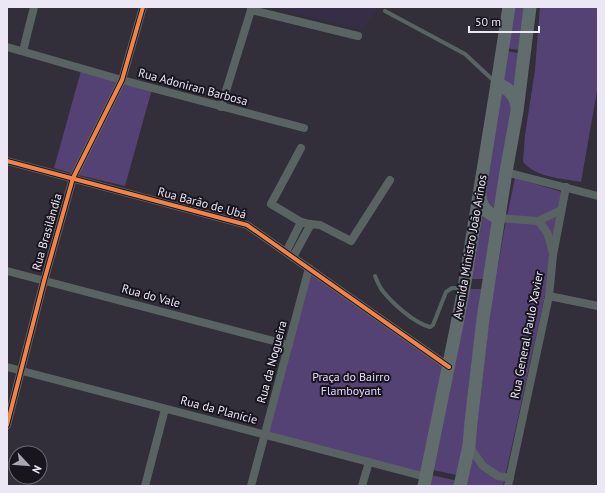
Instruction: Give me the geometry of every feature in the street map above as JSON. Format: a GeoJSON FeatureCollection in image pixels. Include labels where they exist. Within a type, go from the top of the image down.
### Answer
{"type":"FeatureCollection","features":[{"type":"Feature","properties":{"kind":"main road","name":"Avenida Ministro João Arinos"},"geometry":{"type":"LineString","coordinates":[[425,481],[464,288],[498,84],[508,7]]}},
{"type":"Feature","properties":{"kind":"main road","name":"Avenida Ministro João Arinos"},"geometry":{"type":"LineString","coordinates":[[460,486],[469,446],[479,347],[517,111],[530,7]]}},
{"type":"Feature","properties":{"kind":"main road"},"geometry":{"type":"LineString","coordinates":[[498,84],[506,87],[513,94],[517,111]]}},
{"type":"Feature","properties":{"kind":"main road"},"geometry":{"type":"LineString","coordinates":[[479,191],[480,200],[484,208],[490,214],[499,218]]}},
{"type":"Feature","properties":{"kind":"street"},"geometry":{"type":"LineString","coordinates":[[23,51],[34,7]]}},
{"type":"Feature","properties":{"kind":"street","name":"Rua Brasilândia"},"geometry":{"type":"LineString","coordinates":[[7,425],[44,281],[73,178],[122,80],[143,7]]}},
{"type":"Feature","properties":{"kind":"street"},"geometry":{"type":"LineString","coordinates":[[221,107],[251,8],[358,36]]}},
{"type":"Feature","properties":{"kind":"street","name":"Rua Adoniran Barbosa"},"geometry":{"type":"LineString","coordinates":[[7,47],[122,80],[304,128]]}},
{"type":"Feature","properties":{"kind":"street"},"geometry":{"type":"LineString","coordinates":[[301,148],[271,204],[301,222],[320,225],[350,241],[390,180]]}},
{"type":"Feature","properties":{"kind":"street","name":"Rua Barão de Ubá"},"geometry":{"type":"LineString","coordinates":[[7,161],[247,225],[449,367]]}},
{"type":"Feature","properties":{"kind":"street"},"geometry":{"type":"LineString","coordinates":[[506,172],[598,196]]}},
{"type":"Feature","properties":{"kind":"street","name":"Rua General Paulo Xavier"},"geometry":{"type":"LineString","coordinates":[[509,482],[549,296],[561,210],[566,187]]}},
{"type":"Feature","properties":{"kind":"street"},"geometry":{"type":"LineString","coordinates":[[499,218],[538,221],[561,210]]}},
{"type":"Feature","properties":{"kind":"street"},"geometry":{"type":"LineString","coordinates":[[538,221],[546,230],[550,238],[554,255]]}},
{"type":"Feature","properties":{"kind":"street"},"geometry":{"type":"LineString","coordinates":[[286,252],[301,222]]}},
{"type":"Feature","properties":{"kind":"street"},"geometry":{"type":"LineString","coordinates":[[293,257],[311,224]]}},
{"type":"Feature","properties":{"kind":"street","name":"Rua da Nogueira"},"geometry":{"type":"LineString","coordinates":[[251,486],[309,268]]}},
{"type":"Feature","properties":{"kind":"street","name":"Rua do Vale"},"geometry":{"type":"LineString","coordinates":[[7,271],[289,345]]}},
{"type":"Feature","properties":{"kind":"street"},"geometry":{"type":"LineString","coordinates":[[549,296],[598,306]]}},
{"type":"Feature","properties":{"kind":"street","name":"Rua da Planície"},"geometry":{"type":"LineString","coordinates":[[7,367],[369,462],[425,481]]}},
{"type":"Feature","properties":{"kind":"street"},"geometry":{"type":"LineString","coordinates":[[145,486],[165,409]]}},
{"type":"Feature","properties":{"kind":"street"},"geometry":{"type":"LineString","coordinates":[[469,446],[483,466],[509,482]]}},
{"type":"Feature","properties":{"kind":"street"},"geometry":{"type":"LineString","coordinates":[[362,486],[369,462]]}},
{"type":"Feature","properties":{"kind":"lane"},"geometry":{"type":"LineString","coordinates":[[385,10],[465,54],[498,84]]}},
{"type":"Feature","properties":{"kind":"lane"},"geometry":{"type":"LineString","coordinates":[[374,276],[383,290],[404,312],[423,325],[430,327],[433,325],[446,292],[452,288],[464,288]]}},
{"type":"Feature","properties":{"kind":"shaded area"},"geometry":{"type":"Polygon","coordinates":[[[273,7],[377,7],[363,30],[273,7]]]}},
{"type":"Feature","properties":{"kind":"green space"},"geometry":{"type":"Polygon","coordinates":[[[512,7],[529,7],[524,51],[506,48],[512,7]]]}},
{"type":"Feature","properties":{"kind":"green space"},"geometry":{"type":"Polygon","coordinates":[[[540,7],[598,7],[598,85],[581,182],[542,174],[535,171],[523,162],[525,135],[535,70],[540,7]]]}},
{"type":"Feature","properties":{"kind":"green space"},"geometry":{"type":"Polygon","coordinates":[[[506,51],[523,54],[486,279],[469,279],[506,51]]]}},
{"type":"Feature","properties":{"kind":"green space"},"geometry":{"type":"Polygon","coordinates":[[[81,71],[152,89],[125,186],[54,168],[81,71]]]}},
{"type":"Feature","properties":{"kind":"green space"},"geometry":{"type":"Polygon","coordinates":[[[515,178],[562,192],[544,300],[503,486],[465,486],[488,323],[515,178]]]}},
{"type":"Feature","properties":{"kind":"green space","name":"Praça do Bairro Flamboyant"},"geometry":{"type":"Polygon","coordinates":[[[309,268],[449,367],[426,477],[265,435],[309,268]]]}},
{"type":"Feature","properties":{"kind":"green space"},"geometry":{"type":"Polygon","coordinates":[[[469,289],[485,289],[461,476],[429,469],[469,289]]]}},
{"type":"Feature","properties":{"kind":"green space"},"geometry":{"type":"Polygon","coordinates":[[[431,475],[458,481],[457,486],[429,486],[431,475]]]}},
{"type":"Feature","properties":{"kind":"cycle path"},"geometry":{"type":"LineString","coordinates":[[7,425],[44,281],[73,178],[122,80],[143,7]]}},
{"type":"Feature","properties":{"kind":"cycle path"},"geometry":{"type":"LineString","coordinates":[[7,161],[247,225],[449,367]]}}]}
